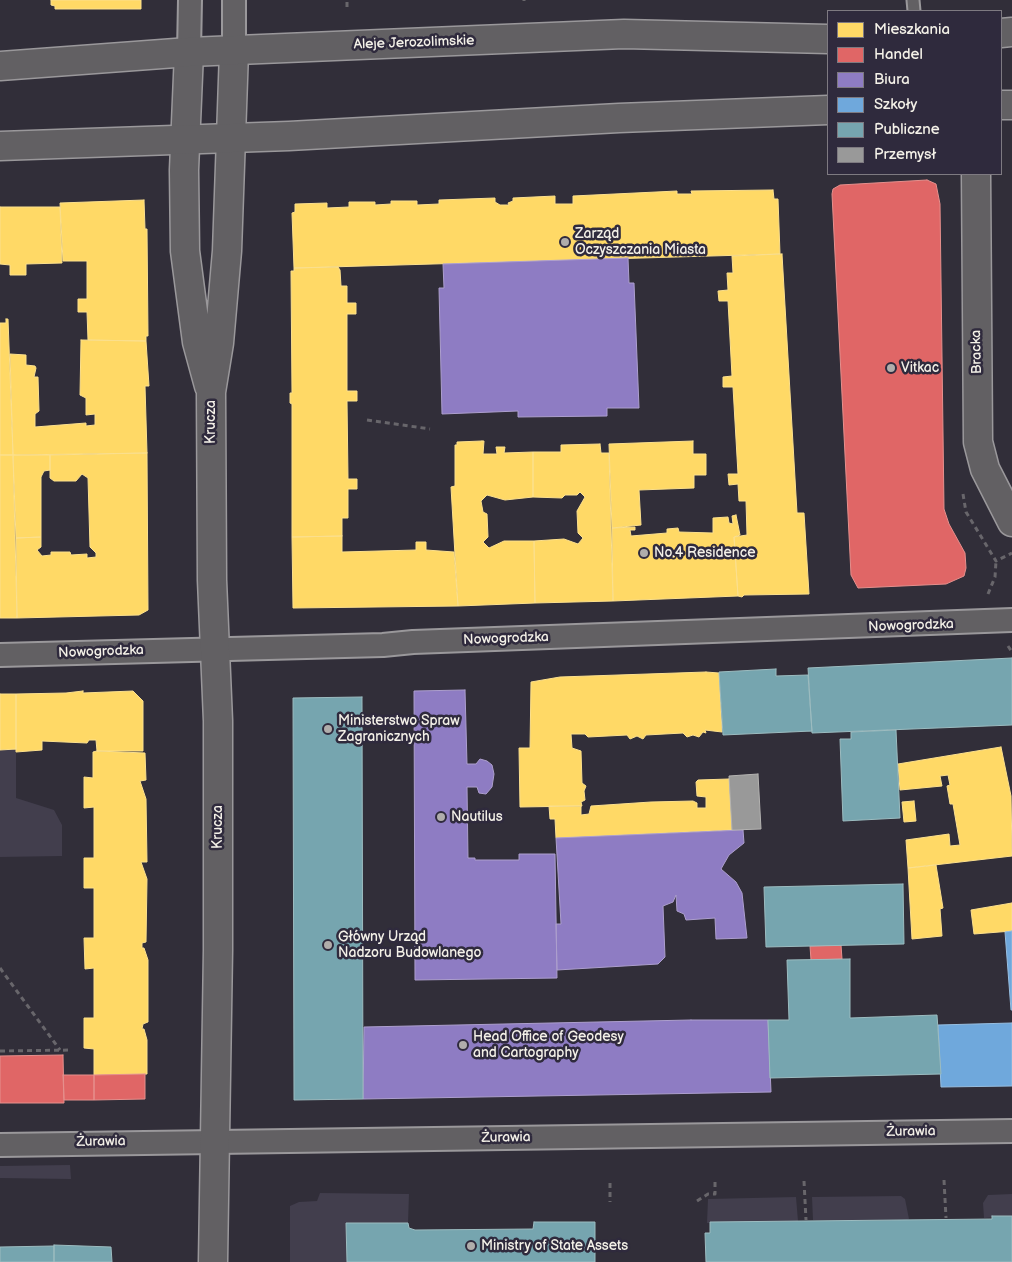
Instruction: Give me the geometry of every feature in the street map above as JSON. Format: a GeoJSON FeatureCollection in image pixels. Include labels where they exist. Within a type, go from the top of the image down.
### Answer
{"type":"FeatureCollection","features":[{"type":"Feature","properties":{"kind":"street","name":"Krucza"},"geometry":{"type":"LineString","coordinates":[[190,0],[185,140],[184,251],[197,342],[211,392]]}},
{"type":"Feature","properties":{"kind":"street","name":"Krucza"},"geometry":{"type":"LineString","coordinates":[[213,1262],[218,950],[218,720],[212,580],[211,392],[219,343],[227,251],[234,0]]}},
{"type":"Feature","properties":{"kind":"street","name":"Aleje Jerozolimskie"},"geometry":{"type":"LineString","coordinates":[[0,66],[189,52],[624,34],[827,39]]}},
{"type":"Feature","properties":{"kind":"street"},"geometry":{"type":"LineString","coordinates":[[0,146],[231,138],[619,118],[827,110]]}},
{"type":"Feature","properties":{"kind":"street","name":"Bracka"},"geometry":{"type":"LineString","coordinates":[[976,175],[978,442],[985,469],[1012,522]]}},
{"type":"Feature","properties":{"kind":"street","name":"Nowogrodzka"},"geometry":{"type":"LineString","coordinates":[[0,656],[383,645],[413,642],[1012,620]]}},
{"type":"Feature","properties":{"kind":"street","name":"Żurawia"},"geometry":{"type":"LineString","coordinates":[[0,1145],[1012,1131]]}},
{"type":"Feature","properties":{"kind":"path"},"geometry":{"type":"LineString","coordinates":[[347,0],[347,7]]}},
{"type":"Feature","properties":{"kind":"path"},"geometry":{"type":"LineString","coordinates":[[367,420],[430,429]]}},
{"type":"Feature","properties":{"kind":"path"},"geometry":{"type":"LineString","coordinates":[[0,968],[60,1050]]}},
{"type":"Feature","properties":{"kind":"path"},"geometry":{"type":"LineString","coordinates":[[0,1051],[72,1050]]}},
{"type":"Feature","properties":{"kind":"path"},"geometry":{"type":"LineString","coordinates":[[944,1180],[946,1218]]}},
{"type":"Feature","properties":{"kind":"path"},"geometry":{"type":"LineString","coordinates":[[804,1181],[806,1220]]}},
{"type":"Feature","properties":{"kind":"path"},"geometry":{"type":"LineString","coordinates":[[697,1201],[708,1194],[715,1194],[715,1182]]}},
{"type":"Feature","properties":{"kind":"path"},"geometry":{"type":"LineString","coordinates":[[610,1183],[610,1202]]}},
{"type":"Feature","properties":{"kind":"shaded area"},"geometry":{"type":"Polygon","coordinates":[[[16,749],[16,798],[54,810],[62,825],[62,856],[0,857],[0,750],[16,749]]]}},
{"type":"Feature","properties":{"kind":"shaded area"},"geometry":{"type":"Polygon","coordinates":[[[70,1165],[71,1179],[0,1178],[0,1166],[70,1165]]]}},
{"type":"Feature","properties":{"kind":"shaded area"},"geometry":{"type":"Polygon","coordinates":[[[320,1193],[409,1194],[408,1223],[346,1223],[347,1262],[290,1262],[290,1206],[299,1202],[317,1201],[320,1193]]]}},
{"type":"Feature","properties":{"kind":"shaded area"},"geometry":{"type":"Polygon","coordinates":[[[1012,1194],[1012,1216],[984,1218],[983,1203],[988,1195],[1012,1194]]]}},
{"type":"Feature","properties":{"kind":"shaded area"},"geometry":{"type":"Polygon","coordinates":[[[901,1196],[905,1199],[909,1219],[907,1220],[813,1220],[812,1197],[901,1196]]]}},
{"type":"Feature","properties":{"kind":"shaded area"},"geometry":{"type":"Polygon","coordinates":[[[796,1197],[798,1221],[707,1223],[708,1199],[796,1197]]]}},
{"type":"Feature","properties":{"kind":"building: Mieszkania"},"geometry":{"type":"Polygon","coordinates":[[[51,0],[141,0],[141,9],[55,9],[55,6],[51,5],[51,0]]]}},
{"type":"Feature","properties":{"kind":"building: Mieszkania"},"geometry":{"type":"Polygon","coordinates":[[[773,190],[774,199],[778,199],[780,254],[294,268],[292,213],[295,212],[295,204],[327,203],[327,208],[349,207],[349,202],[375,202],[375,205],[391,204],[391,201],[417,201],[417,205],[439,204],[439,200],[495,198],[495,202],[500,205],[509,205],[508,203],[513,201],[513,198],[555,196],[555,204],[573,204],[573,196],[677,191],[677,194],[692,194],[691,191],[773,190]]]}},
{"type":"Feature","properties":{"kind":"building: Mieszkania"},"geometry":{"type":"Polygon","coordinates":[[[144,200],[145,229],[147,229],[148,336],[146,336],[146,341],[88,340],[87,312],[78,312],[78,299],[87,299],[87,261],[63,261],[60,203],[144,200]]]}},
{"type":"Feature","properties":{"kind":"building: Mieszkania"},"geometry":{"type":"Polygon","coordinates":[[[0,207],[60,207],[62,263],[26,264],[26,275],[10,275],[10,265],[0,264],[0,207]]]}},
{"type":"Feature","properties":{"kind":"building: Mieszkania"},"geometry":{"type":"Polygon","coordinates":[[[782,254],[797,513],[804,513],[809,594],[744,595],[742,597],[738,596],[734,537],[747,535],[746,501],[739,501],[738,484],[729,485],[728,474],[738,474],[733,387],[723,387],[723,377],[732,376],[728,301],[719,301],[718,291],[728,290],[727,273],[733,273],[732,256],[782,254]]]}},
{"type":"Feature","properties":{"kind":"building: Mieszkania"},"geometry":{"type":"Polygon","coordinates":[[[338,267],[340,270],[341,286],[347,286],[347,303],[356,303],[356,314],[347,314],[347,391],[357,391],[357,401],[347,401],[348,479],[357,479],[357,489],[348,489],[348,518],[342,518],[342,536],[292,537],[291,271],[294,271],[294,268],[338,267]]]}},
{"type":"Feature","properties":{"kind":"building: Mieszkania"},"geometry":{"type":"Polygon","coordinates":[[[6,319],[8,319],[13,455],[0,455],[0,323],[6,323],[6,319]]]}},
{"type":"Feature","properties":{"kind":"building: Mieszkania"},"geometry":{"type":"Polygon","coordinates":[[[81,340],[146,341],[149,386],[145,386],[147,453],[13,455],[10,354],[26,355],[26,365],[35,366],[36,368],[34,377],[38,377],[39,411],[35,414],[35,427],[86,423],[86,426],[95,425],[95,414],[86,415],[86,398],[80,395],[81,340]]]}},
{"type":"Feature","properties":{"kind":"building: Mieszkania"},"geometry":{"type":"Polygon","coordinates":[[[484,441],[483,454],[497,454],[496,447],[505,447],[504,453],[533,452],[533,497],[505,500],[487,495],[481,501],[483,512],[487,514],[488,537],[483,542],[489,548],[504,541],[534,541],[535,603],[458,606],[451,487],[455,486],[455,445],[457,445],[457,442],[484,441]]]}},
{"type":"Feature","properties":{"kind":"building: Mieszkania"},"geometry":{"type":"Polygon","coordinates":[[[693,441],[693,454],[706,454],[706,475],[694,475],[694,488],[639,490],[641,525],[612,528],[609,444],[693,441]]]}},
{"type":"Feature","properties":{"kind":"building: Mieszkania"},"geometry":{"type":"Polygon","coordinates":[[[600,444],[601,453],[609,453],[613,601],[535,603],[534,541],[564,539],[578,544],[583,538],[578,533],[577,511],[585,497],[580,492],[577,495],[565,495],[562,498],[533,497],[533,452],[561,452],[561,445],[600,444]]]}},
{"type":"Feature","properties":{"kind":"building: Mieszkania"},"geometry":{"type":"Polygon","coordinates":[[[147,453],[148,610],[139,615],[17,618],[16,538],[41,537],[41,547],[37,550],[42,556],[51,555],[51,552],[70,552],[71,555],[87,554],[87,558],[96,557],[96,553],[90,547],[88,478],[82,474],[76,481],[54,481],[50,478],[50,455],[147,453]]]}},
{"type":"Feature","properties":{"kind":"building: Mieszkania"},"geometry":{"type":"Polygon","coordinates":[[[0,455],[13,455],[17,618],[0,618],[0,455]]]}},
{"type":"Feature","properties":{"kind":"building: Mieszkania"},"geometry":{"type":"Polygon","coordinates":[[[13,455],[50,455],[50,470],[44,471],[41,477],[41,537],[16,538],[13,455]]]}},
{"type":"Feature","properties":{"kind":"building: Mieszkania"},"geometry":{"type":"Polygon","coordinates":[[[736,515],[740,535],[734,537],[738,596],[613,601],[612,528],[635,527],[635,530],[630,530],[631,536],[667,533],[667,529],[678,528],[679,532],[713,533],[713,518],[728,517],[729,523],[733,524],[732,516],[736,515]]]}},
{"type":"Feature","properties":{"kind":"building: Mieszkania"},"geometry":{"type":"Polygon","coordinates":[[[342,536],[342,552],[416,550],[416,542],[426,542],[426,550],[454,552],[458,606],[293,608],[292,537],[342,536]]]}},
{"type":"Feature","properties":{"kind":"building: Mieszkania"},"geometry":{"type":"Polygon","coordinates":[[[719,673],[722,732],[705,730],[706,733],[703,732],[699,737],[693,735],[687,737],[683,733],[646,735],[643,739],[637,736],[630,739],[627,735],[588,737],[585,734],[571,734],[572,748],[581,751],[582,783],[586,786],[584,791],[585,800],[581,802],[582,806],[520,807],[519,748],[530,748],[531,682],[560,677],[719,673]]]}},
{"type":"Feature","properties":{"kind":"building: Mieszkania"},"geometry":{"type":"Polygon","coordinates":[[[83,691],[83,693],[133,691],[143,701],[143,751],[97,751],[96,740],[89,740],[87,743],[42,741],[42,750],[16,752],[16,694],[83,691]]]}},
{"type":"Feature","properties":{"kind":"building: Mieszkania"},"geometry":{"type":"Polygon","coordinates":[[[0,694],[16,694],[16,749],[0,750],[0,694]]]}},
{"type":"Feature","properties":{"kind":"building: Mieszkania"},"geometry":{"type":"Polygon","coordinates":[[[1001,747],[1011,796],[1012,856],[908,868],[906,840],[949,834],[950,846],[960,845],[953,804],[950,804],[947,786],[950,785],[948,775],[940,776],[942,786],[900,790],[898,764],[1001,747]]]}},
{"type":"Feature","properties":{"kind":"building: Mieszkania"},"geometry":{"type":"Polygon","coordinates":[[[93,752],[145,753],[146,780],[140,781],[146,799],[147,862],[141,862],[147,879],[146,942],[142,943],[142,948],[144,948],[148,960],[148,1022],[143,1024],[142,1029],[144,1029],[147,1040],[147,1074],[94,1075],[94,1049],[84,1048],[84,1018],[94,1018],[94,968],[85,969],[84,938],[94,938],[94,888],[84,888],[84,858],[94,858],[94,807],[84,808],[84,777],[93,778],[93,752]]]}},
{"type":"Feature","properties":{"kind":"building: Mieszkania"},"geometry":{"type":"Polygon","coordinates":[[[729,779],[732,830],[556,838],[555,819],[550,819],[549,806],[581,806],[581,815],[589,814],[591,806],[651,802],[693,801],[697,803],[697,808],[706,808],[706,797],[697,796],[696,782],[698,780],[729,779]]]}},
{"type":"Feature","properties":{"kind":"building: Mieszkania"},"geometry":{"type":"Polygon","coordinates":[[[914,801],[916,821],[904,822],[902,802],[914,801]]]}},
{"type":"Feature","properties":{"kind":"building: Mieszkania"},"geometry":{"type":"Polygon","coordinates":[[[936,865],[943,908],[940,909],[942,936],[912,939],[908,868],[936,865]]]}},
{"type":"Feature","properties":{"kind":"building: Mieszkania"},"geometry":{"type":"Polygon","coordinates":[[[1012,903],[1012,931],[974,934],[971,910],[1012,903]]]}},
{"type":"Feature","properties":{"kind":"building: Handel","name":"Vitkac"},"geometry":{"type":"Polygon","coordinates":[[[927,180],[936,184],[940,204],[944,509],[949,524],[965,553],[966,568],[964,576],[946,584],[858,588],[851,575],[832,194],[833,189],[840,185],[927,180]]]}},
{"type":"Feature","properties":{"kind":"building: Handel"},"geometry":{"type":"Polygon","coordinates":[[[841,945],[842,959],[811,960],[810,946],[841,945]]]}},
{"type":"Feature","properties":{"kind":"building: Handel"},"geometry":{"type":"Polygon","coordinates":[[[63,1055],[64,1103],[0,1103],[0,1056],[63,1055]]]}},
{"type":"Feature","properties":{"kind":"building: Handel"},"geometry":{"type":"Polygon","coordinates":[[[145,1074],[145,1099],[94,1100],[94,1075],[145,1074]]]}},
{"type":"Feature","properties":{"kind":"building: Handel"},"geometry":{"type":"Polygon","coordinates":[[[63,1075],[94,1075],[94,1100],[64,1100],[63,1075]]]}},
{"type":"Feature","properties":{"kind":"building: Biura"},"geometry":{"type":"Polygon","coordinates":[[[628,258],[629,283],[634,283],[639,408],[607,408],[607,416],[518,417],[518,411],[442,414],[439,288],[444,288],[443,264],[628,258]]]}},
{"type":"Feature","properties":{"kind":"building: Biura","name":"Nautilus"},"geometry":{"type":"Polygon","coordinates":[[[465,690],[467,764],[476,764],[480,759],[487,761],[492,765],[494,774],[492,787],[486,794],[479,793],[477,787],[467,787],[468,858],[475,858],[475,860],[519,860],[519,854],[555,854],[557,978],[415,980],[414,691],[465,690]]]}},
{"type":"Feature","properties":{"kind":"building: Biura"},"geometry":{"type":"Polygon","coordinates":[[[743,830],[744,843],[729,855],[721,869],[736,882],[742,893],[747,938],[716,939],[715,918],[686,920],[684,914],[677,911],[676,895],[673,902],[663,906],[665,957],[658,964],[557,970],[556,924],[561,924],[556,838],[743,830]]]}},
{"type":"Feature","properties":{"kind":"building: Biura"},"geometry":{"type":"Polygon","coordinates":[[[768,1020],[771,1092],[363,1099],[364,1027],[768,1020]]]}},
{"type":"Feature","properties":{"kind":"building: Szkoły"},"geometry":{"type":"Polygon","coordinates":[[[1012,931],[1012,1010],[1011,1010],[1005,932],[1012,931]]]}},
{"type":"Feature","properties":{"kind":"building: Szkoły"},"geometry":{"type":"Polygon","coordinates":[[[1012,1023],[1012,1086],[941,1087],[938,1025],[1012,1023]]]}},
{"type":"Feature","properties":{"kind":"building: Publiczne"},"geometry":{"type":"Polygon","coordinates":[[[1012,658],[1012,725],[812,733],[808,668],[1012,658]]]}},
{"type":"Feature","properties":{"kind":"building: Publiczne"},"geometry":{"type":"Polygon","coordinates":[[[776,669],[776,676],[808,675],[812,731],[723,735],[719,672],[776,669]]]}},
{"type":"Feature","properties":{"kind":"building: Publiczne"},"geometry":{"type":"Polygon","coordinates":[[[362,697],[363,1099],[294,1100],[293,698],[362,697]]]}},
{"type":"Feature","properties":{"kind":"building: Publiczne"},"geometry":{"type":"Polygon","coordinates":[[[896,730],[900,818],[843,821],[840,739],[851,739],[851,732],[896,730]]]}},
{"type":"Feature","properties":{"kind":"building: Publiczne"},"geometry":{"type":"Polygon","coordinates":[[[903,884],[904,944],[766,947],[764,887],[903,884]]]}},
{"type":"Feature","properties":{"kind":"building: Publiczne"},"geometry":{"type":"Polygon","coordinates":[[[850,959],[850,1018],[937,1015],[941,1074],[770,1078],[768,1020],[789,1020],[787,960],[850,959]]]}},
{"type":"Feature","properties":{"kind":"building: Publiczne"},"geometry":{"type":"Polygon","coordinates":[[[992,1216],[1012,1216],[1012,1262],[706,1262],[705,1233],[710,1233],[710,1222],[992,1219],[992,1216]]]}},
{"type":"Feature","properties":{"kind":"building: Publiczne","name":"Ministry of State Assets"},"geometry":{"type":"Polygon","coordinates":[[[534,1222],[595,1222],[595,1262],[347,1262],[346,1223],[408,1223],[409,1228],[415,1230],[533,1229],[534,1222]]]}},
{"type":"Feature","properties":{"kind":"building: Publiczne"},"geometry":{"type":"Polygon","coordinates":[[[54,1245],[111,1247],[112,1262],[54,1262],[54,1245]]]}},
{"type":"Feature","properties":{"kind":"building: Publiczne"},"geometry":{"type":"Polygon","coordinates":[[[54,1246],[54,1262],[0,1262],[0,1247],[54,1246]]]}},
{"type":"Feature","properties":{"kind":"building: Przemysł"},"geometry":{"type":"Polygon","coordinates":[[[758,774],[761,829],[732,830],[729,776],[758,774]]]}},
{"type":"Feature","properties":{"kind":"place","name":"Zarząd Oczyszczania Miasta"},"geometry":{"type":"Point","coordinates":[565,242]}},
{"type":"Feature","properties":{"kind":"place","name":"Vitkac"},"geometry":{"type":"Point","coordinates":[891,368]}},
{"type":"Feature","properties":{"kind":"place","name":"No.4 Residence"},"geometry":{"type":"Point","coordinates":[644,553]}},
{"type":"Feature","properties":{"kind":"place","name":"Ministerstwo Spraw Zagranicznych"},"geometry":{"type":"Point","coordinates":[328,729]}},
{"type":"Feature","properties":{"kind":"place","name":"Nautilus"},"geometry":{"type":"Point","coordinates":[441,817]}},
{"type":"Feature","properties":{"kind":"place","name":"Główny Urząd Nadzoru Budowlanego"},"geometry":{"type":"Point","coordinates":[328,945]}},
{"type":"Feature","properties":{"kind":"place","name":"Head Office of Geodesy and Cartography"},"geometry":{"type":"Point","coordinates":[463,1045]}},
{"type":"Feature","properties":{"kind":"place","name":"Ministry of State Assets"},"geometry":{"type":"Point","coordinates":[471,1246]}}]}
